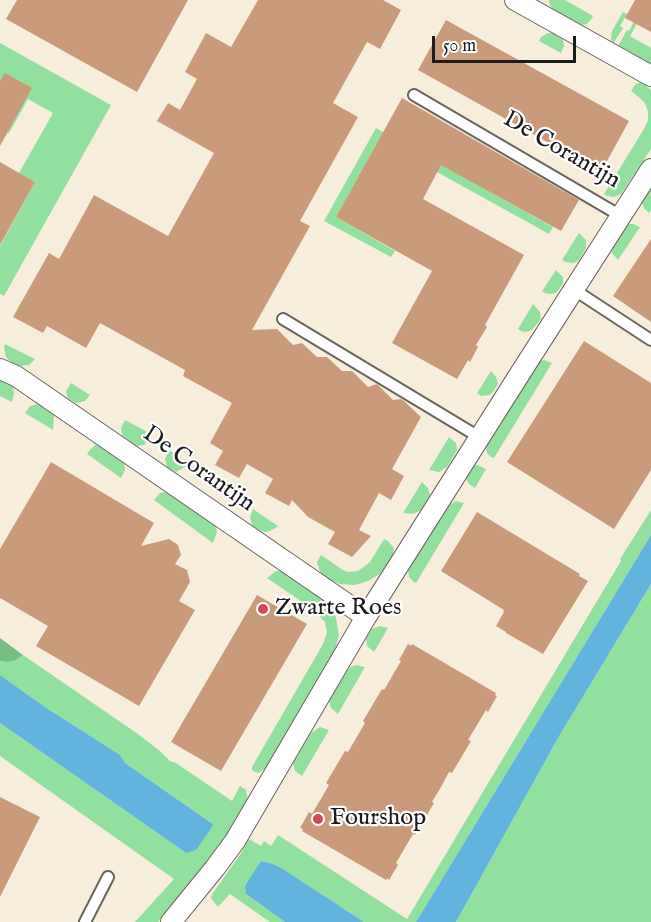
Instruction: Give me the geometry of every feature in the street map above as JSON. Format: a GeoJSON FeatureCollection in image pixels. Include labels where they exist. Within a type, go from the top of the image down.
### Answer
{"type":"FeatureCollection","features":[{"type":"Feature","properties":{"kind":"street"},"geometry":{"type":"LineString","coordinates":[[515,0],[651,76]]}},
{"type":"Feature","properties":{"kind":"street","name":"De Corantijn"},"geometry":{"type":"LineString","coordinates":[[171,922],[235,841],[366,617],[651,169]]}},
{"type":"Feature","properties":{"kind":"street","name":"De Corantijn"},"geometry":{"type":"LineString","coordinates":[[0,369],[26,382],[366,617]]}},
{"type":"Feature","properties":{"kind":"lane","name":"De Corantijn"},"geometry":{"type":"LineString","coordinates":[[414,95],[621,216]]}},
{"type":"Feature","properties":{"kind":"lane"},"geometry":{"type":"LineString","coordinates":[[573,290],[651,340]]}},
{"type":"Feature","properties":{"kind":"lane"},"geometry":{"type":"LineString","coordinates":[[283,319],[479,437]]}},
{"type":"Feature","properties":{"kind":"lane"},"geometry":{"type":"LineString","coordinates":[[85,922],[108,877]]}},
{"type":"Feature","properties":{"kind":"green space"},"geometry":{"type":"Polygon","coordinates":[[[549,0],[565,0],[593,16],[587,24],[580,25],[553,10],[549,0]]]}},
{"type":"Feature","properties":{"kind":"green space"},"geometry":{"type":"Polygon","coordinates":[[[623,12],[639,20],[630,36],[651,48],[651,65],[618,46],[634,21],[626,16],[620,26],[623,28],[613,44],[612,31],[623,12]]]}},
{"type":"Feature","properties":{"kind":"green space"},"geometry":{"type":"Polygon","coordinates":[[[548,33],[553,33],[563,39],[564,46],[561,53],[539,41],[548,33]]]}},
{"type":"Feature","properties":{"kind":"green space"},"geometry":{"type":"Polygon","coordinates":[[[0,43],[111,105],[4,296],[0,294],[0,246],[35,182],[19,173],[53,113],[28,99],[9,133],[0,128],[0,43]]]}},
{"type":"Feature","properties":{"kind":"green space"},"geometry":{"type":"Polygon","coordinates":[[[638,83],[643,83],[651,90],[651,149],[621,194],[614,197],[607,196],[604,194],[648,120],[645,103],[631,91],[638,83]]]}},
{"type":"Feature","properties":{"kind":"green space"},"geometry":{"type":"Polygon","coordinates":[[[376,128],[553,227],[549,234],[379,140],[336,217],[395,251],[391,257],[324,221],[376,128]]]}},
{"type":"Feature","properties":{"kind":"green space"},"geometry":{"type":"Polygon","coordinates":[[[651,185],[649,213],[644,208],[642,198],[651,185]]]}},
{"type":"Feature","properties":{"kind":"green space"},"geometry":{"type":"Polygon","coordinates":[[[629,224],[640,227],[618,260],[612,253],[612,245],[623,227],[629,224]]]}},
{"type":"Feature","properties":{"kind":"green space"},"geometry":{"type":"Polygon","coordinates":[[[579,233],[586,240],[586,248],[579,260],[574,263],[565,262],[562,260],[579,233]]]}},
{"type":"Feature","properties":{"kind":"green space"},"geometry":{"type":"Polygon","coordinates":[[[556,270],[563,277],[563,284],[556,293],[545,293],[542,291],[556,270]]]}},
{"type":"Feature","properties":{"kind":"green space"},"geometry":{"type":"Polygon","coordinates":[[[533,304],[540,312],[541,319],[532,330],[521,331],[518,329],[533,304]]]}},
{"type":"Feature","properties":{"kind":"green space"},"geometry":{"type":"Polygon","coordinates":[[[5,344],[35,359],[29,365],[19,366],[12,363],[6,357],[5,344]]]}},
{"type":"Feature","properties":{"kind":"green space"},"geometry":{"type":"Polygon","coordinates":[[[544,360],[552,363],[494,458],[491,457],[485,445],[538,362],[544,360]]]}},
{"type":"Feature","properties":{"kind":"green space"},"geometry":{"type":"Polygon","coordinates":[[[491,371],[498,384],[489,395],[481,396],[477,393],[491,371]]]}},
{"type":"Feature","properties":{"kind":"green space"},"geometry":{"type":"Polygon","coordinates":[[[0,379],[13,386],[12,402],[0,396],[0,379]]]}},
{"type":"Feature","properties":{"kind":"green space"},"geometry":{"type":"Polygon","coordinates":[[[71,383],[90,395],[85,401],[76,403],[68,398],[66,391],[71,383]]]}},
{"type":"Feature","properties":{"kind":"green space"},"geometry":{"type":"Polygon","coordinates":[[[42,404],[54,415],[53,430],[25,413],[30,406],[42,404]]]}},
{"type":"Feature","properties":{"kind":"green space"},"geometry":{"type":"Polygon","coordinates":[[[125,420],[153,435],[144,445],[136,446],[122,435],[121,428],[125,420]]]}},
{"type":"Feature","properties":{"kind":"green space"},"geometry":{"type":"Polygon","coordinates":[[[449,437],[456,443],[457,450],[447,467],[439,472],[429,470],[449,437]]]}},
{"type":"Feature","properties":{"kind":"green space"},"geometry":{"type":"Polygon","coordinates":[[[95,445],[102,446],[124,462],[125,470],[121,478],[87,454],[95,445]]]}},
{"type":"Feature","properties":{"kind":"green space"},"geometry":{"type":"Polygon","coordinates":[[[169,450],[188,465],[176,472],[167,467],[165,459],[169,450]]]}},
{"type":"Feature","properties":{"kind":"green space"},"geometry":{"type":"Polygon","coordinates":[[[477,465],[486,469],[475,488],[468,483],[466,477],[471,467],[477,465]]]}},
{"type":"Feature","properties":{"kind":"green space"},"geometry":{"type":"Polygon","coordinates":[[[422,482],[428,488],[430,495],[421,510],[413,514],[403,513],[422,482]]]}},
{"type":"Feature","properties":{"kind":"green space"},"geometry":{"type":"Polygon","coordinates":[[[167,492],[215,525],[217,532],[213,543],[154,500],[160,493],[167,492]]]}},
{"type":"Feature","properties":{"kind":"green space"},"geometry":{"type":"Polygon","coordinates":[[[456,501],[464,503],[416,583],[414,582],[409,577],[408,570],[446,507],[456,501]]]}},
{"type":"Feature","properties":{"kind":"green space"},"geometry":{"type":"Polygon","coordinates":[[[253,509],[278,526],[267,532],[255,528],[250,517],[253,509]]]}},
{"type":"Feature","properties":{"kind":"green space"},"geometry":{"type":"Polygon","coordinates":[[[651,510],[651,535],[416,922],[364,922],[280,867],[261,861],[246,894],[285,922],[270,922],[230,894],[218,907],[211,898],[212,894],[249,839],[261,846],[264,841],[271,846],[278,835],[407,919],[651,510]]]}},
{"type":"Feature","properties":{"kind":"green space"},"geometry":{"type":"Polygon","coordinates":[[[384,539],[394,548],[393,556],[380,574],[368,581],[355,585],[340,584],[326,578],[320,572],[317,562],[321,555],[343,570],[358,571],[370,562],[384,539]]]}},
{"type":"Feature","properties":{"kind":"green space"},"geometry":{"type":"Polygon","coordinates":[[[276,571],[281,571],[328,605],[334,612],[339,635],[334,653],[267,768],[258,773],[252,770],[252,767],[323,644],[327,632],[325,622],[311,608],[267,578],[276,571]]]}},
{"type":"Feature","properties":{"kind":"green space"},"geometry":{"type":"Polygon","coordinates":[[[651,584],[651,922],[456,922],[558,738],[651,584]]]}},
{"type":"Feature","properties":{"kind":"green space"},"geometry":{"type":"Polygon","coordinates":[[[380,626],[388,628],[374,652],[367,646],[366,639],[372,629],[380,626]]]}},
{"type":"Feature","properties":{"kind":"green space"},"geometry":{"type":"Polygon","coordinates":[[[0,638],[23,655],[16,660],[0,661],[0,638]]]}},
{"type":"Feature","properties":{"kind":"green space"},"geometry":{"type":"Polygon","coordinates":[[[23,655],[138,734],[170,761],[232,801],[240,786],[246,790],[248,801],[210,863],[158,922],[135,922],[174,879],[0,756],[0,723],[186,853],[212,823],[125,763],[120,755],[0,675],[0,661],[16,660],[23,655]]]}},
{"type":"Feature","properties":{"kind":"green space"},"geometry":{"type":"Polygon","coordinates":[[[356,665],[365,667],[338,714],[331,708],[329,701],[347,671],[356,665]]]}},
{"type":"Feature","properties":{"kind":"green space"},"geometry":{"type":"Polygon","coordinates":[[[320,727],[329,730],[302,776],[295,771],[293,763],[311,733],[320,727]]]}},
{"type":"Feature","properties":{"kind":"water"},"geometry":{"type":"Polygon","coordinates":[[[651,535],[651,584],[558,738],[456,922],[416,922],[651,535]]]}},
{"type":"Feature","properties":{"kind":"water"},"geometry":{"type":"Polygon","coordinates":[[[0,675],[120,755],[125,763],[213,824],[196,850],[186,853],[0,723],[0,675]]]}},
{"type":"Feature","properties":{"kind":"water"},"geometry":{"type":"Polygon","coordinates":[[[261,861],[280,867],[364,922],[285,922],[246,894],[245,886],[261,861]]]}},
{"type":"Feature","properties":{"kind":"building"},"geometry":{"type":"Polygon","coordinates":[[[17,0],[188,0],[137,92],[6,19],[17,0]]]}},
{"type":"Feature","properties":{"kind":"building"},"geometry":{"type":"Polygon","coordinates":[[[258,0],[383,0],[401,10],[380,49],[367,42],[333,103],[358,117],[300,221],[310,226],[252,330],[277,329],[293,345],[302,343],[317,357],[327,357],[342,371],[352,371],[368,387],[377,384],[393,400],[401,399],[421,417],[392,469],[404,476],[391,500],[379,493],[359,530],[371,536],[352,557],[328,544],[335,532],[308,517],[292,500],[289,506],[265,493],[273,479],[247,464],[239,478],[215,465],[223,451],[210,443],[232,403],[183,376],[185,370],[100,323],[86,348],[47,326],[43,333],[13,317],[49,253],[59,259],[94,195],[168,236],[214,153],[157,121],[168,103],[180,110],[197,79],[185,72],[206,33],[231,47],[258,0]]]}},
{"type":"Feature","properties":{"kind":"building"},"geometry":{"type":"Polygon","coordinates":[[[635,0],[651,0],[651,32],[625,18],[635,0]]]}},
{"type":"Feature","properties":{"kind":"building"},"geometry":{"type":"Polygon","coordinates":[[[446,20],[629,121],[601,172],[418,70],[446,20]]]}},
{"type":"Feature","properties":{"kind":"building"},"geometry":{"type":"Polygon","coordinates":[[[5,73],[32,88],[0,146],[0,81],[5,73]]]}},
{"type":"Feature","properties":{"kind":"building"},"geometry":{"type":"Polygon","coordinates":[[[402,98],[579,200],[561,231],[441,165],[423,199],[524,255],[485,325],[487,327],[476,345],[478,347],[470,362],[468,360],[457,379],[392,343],[432,271],[336,217],[402,98]]]}},
{"type":"Feature","properties":{"kind":"building"},"geometry":{"type":"Polygon","coordinates":[[[0,162],[35,182],[0,245],[0,162]]]}},
{"type":"Feature","properties":{"kind":"building"},"geometry":{"type":"Polygon","coordinates":[[[651,239],[651,322],[613,296],[651,239]]]}},
{"type":"Feature","properties":{"kind":"building"},"geometry":{"type":"Polygon","coordinates":[[[584,341],[651,383],[651,470],[614,529],[507,462],[584,341]]]}},
{"type":"Feature","properties":{"kind":"building"},"geometry":{"type":"Polygon","coordinates":[[[51,462],[154,523],[141,546],[169,539],[178,545],[181,555],[175,564],[187,570],[190,582],[179,601],[195,610],[139,706],[36,646],[48,626],[0,598],[0,549],[51,462]]]}},
{"type":"Feature","properties":{"kind":"building"},"geometry":{"type":"Polygon","coordinates":[[[477,512],[588,581],[543,654],[496,626],[504,610],[441,571],[477,512]]]}},
{"type":"Feature","properties":{"kind":"building"},"geometry":{"type":"Polygon","coordinates":[[[257,595],[307,624],[221,771],[171,742],[257,595]]]}},
{"type":"Feature","properties":{"kind":"building"},"geometry":{"type":"Polygon","coordinates":[[[408,644],[411,646],[412,644],[496,693],[497,696],[468,740],[471,741],[452,773],[449,772],[432,802],[434,803],[396,863],[398,865],[389,880],[387,878],[386,880],[300,828],[309,812],[312,814],[329,785],[326,783],[345,751],[348,752],[365,723],[363,721],[401,661],[399,660],[408,644]]]}},
{"type":"Feature","properties":{"kind":"building"},"geometry":{"type":"Polygon","coordinates":[[[0,797],[40,817],[0,897],[0,797]]]}},
{"type":"Feature","properties":{"kind":"place","name":"Zwarte Roes"},"geometry":{"type":"Point","coordinates":[263,609]}},
{"type":"Feature","properties":{"kind":"place","name":"Fourshop"},"geometry":{"type":"Point","coordinates":[318,819]}}]}
